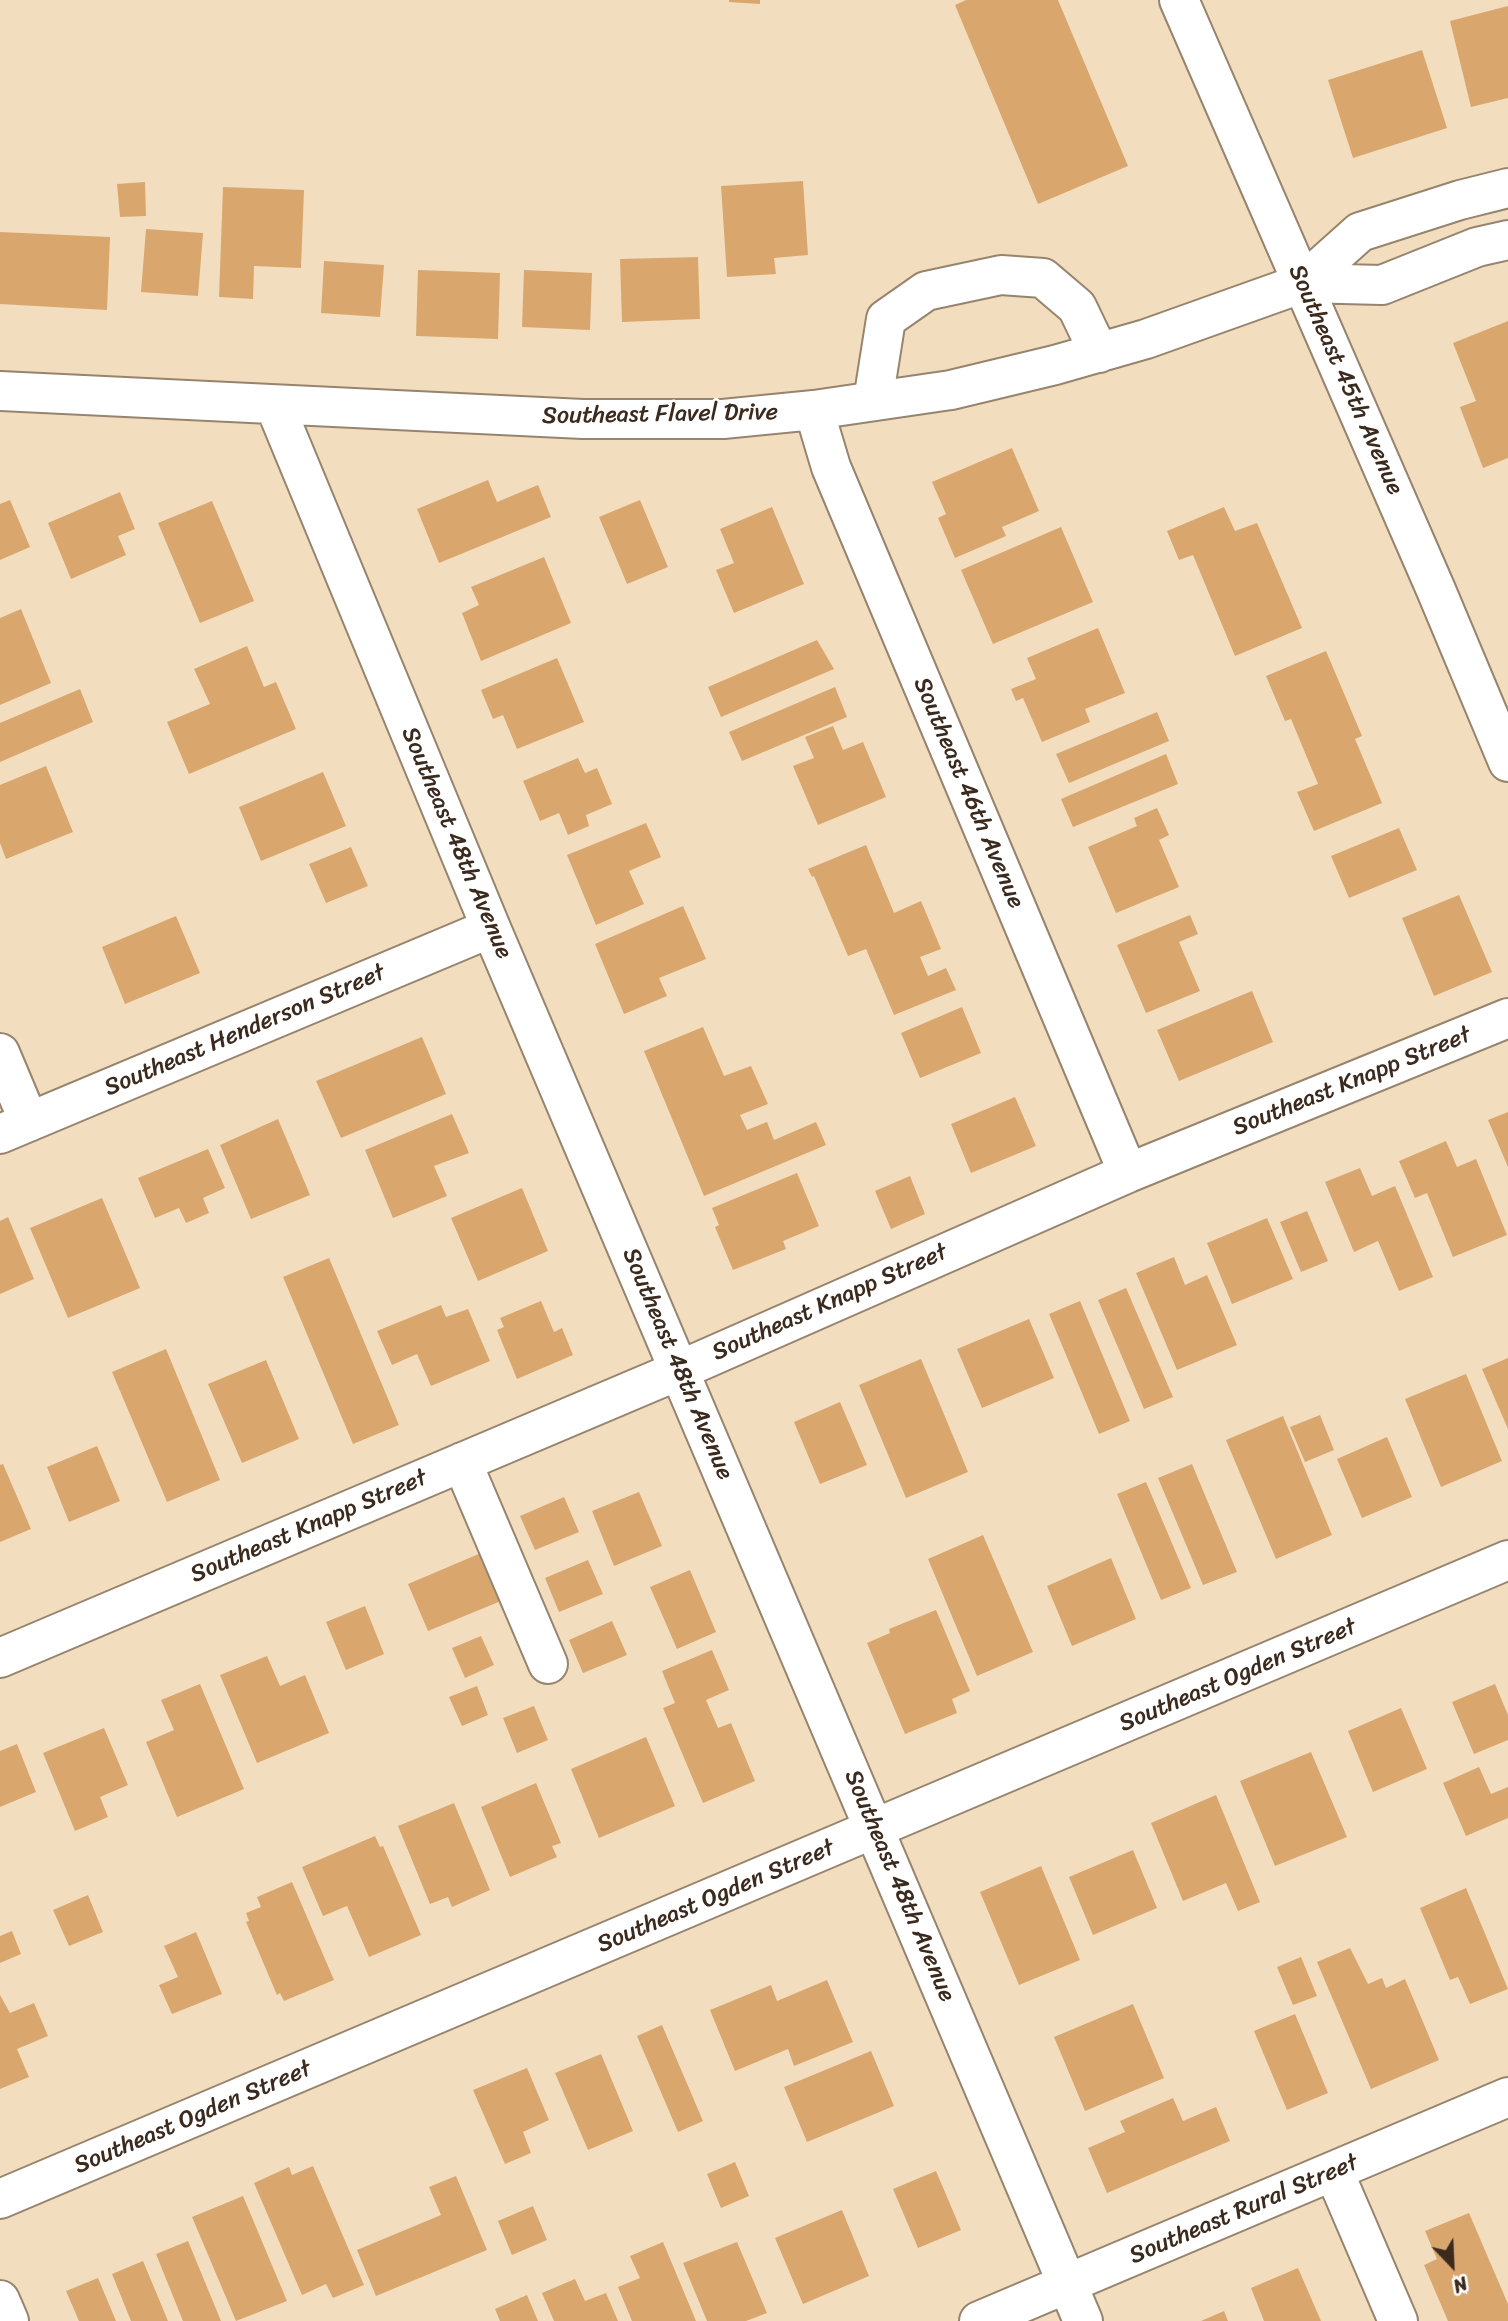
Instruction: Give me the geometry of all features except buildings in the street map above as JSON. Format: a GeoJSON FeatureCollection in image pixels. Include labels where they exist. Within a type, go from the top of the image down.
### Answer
{"type":"FeatureCollection","features":[{"type":"Feature","properties":{"kind":"street","name":"Southeast 45th Avenue"},"geometry":{"type":"LineString","coordinates":[[1179,0],[1508,762]]}},
{"type":"Feature","properties":{"kind":"street"},"geometry":{"type":"LineString","coordinates":[[1303,283],[1360,233],[1460,200],[1508,188]]}},
{"type":"Feature","properties":{"kind":"street"},"geometry":{"type":"LineString","coordinates":[[1303,283],[1382,285],[1477,247],[1508,240]]}},
{"type":"Feature","properties":{"kind":"street"},"geometry":{"type":"LineString","coordinates":[[873,401],[886,319],[926,291],[1001,275],[1043,278],[1077,307],[1098,352]]}},
{"type":"Feature","properties":{"kind":"street","name":"Southeast Flavel Drive"},"geometry":{"type":"LineString","coordinates":[[0,391],[583,419],[723,419],[814,410],[951,390],[1098,352],[1303,283]]}},
{"type":"Feature","properties":{"kind":"street","name":"Southeast 48th Avenue"},"geometry":{"type":"LineString","coordinates":[[275,406],[491,928],[1083,2321]]}},
{"type":"Feature","properties":{"kind":"street","name":"Southeast 46th Avenue"},"geometry":{"type":"LineString","coordinates":[[814,410],[831,467],[1128,1173]]}},
{"type":"Feature","properties":{"kind":"street","name":"Southeast Henderson Street"},"geometry":{"type":"LineString","coordinates":[[14,1128],[491,928]]}},
{"type":"Feature","properties":{"kind":"street","name":"Southeast Knapp Street"},"geometry":{"type":"LineString","coordinates":[[0,1658],[680,1370],[1128,1173],[1508,1018]]}},
{"type":"Feature","properties":{"kind":"street"},"geometry":{"type":"LineString","coordinates":[[0,1053],[14,1128]]}},
{"type":"Feature","properties":{"kind":"street"},"geometry":{"type":"LineString","coordinates":[[462,1462],[548,1664]]}},
{"type":"Feature","properties":{"kind":"street","name":"Southeast Ogden Street"},"geometry":{"type":"LineString","coordinates":[[0,2199],[1508,1560]]}},
{"type":"Feature","properties":{"kind":"street","name":"Southeast Rural Street"},"geometry":{"type":"LineString","coordinates":[[979,2321],[1508,2098]]}},
{"type":"Feature","properties":{"kind":"street"},"geometry":{"type":"LineString","coordinates":[[1335,2172],[1398,2321]]}},
{"type":"Feature","properties":{"kind":"street"},"geometry":{"type":"LineString","coordinates":[[0,2300],[9,2321]]}}]}
